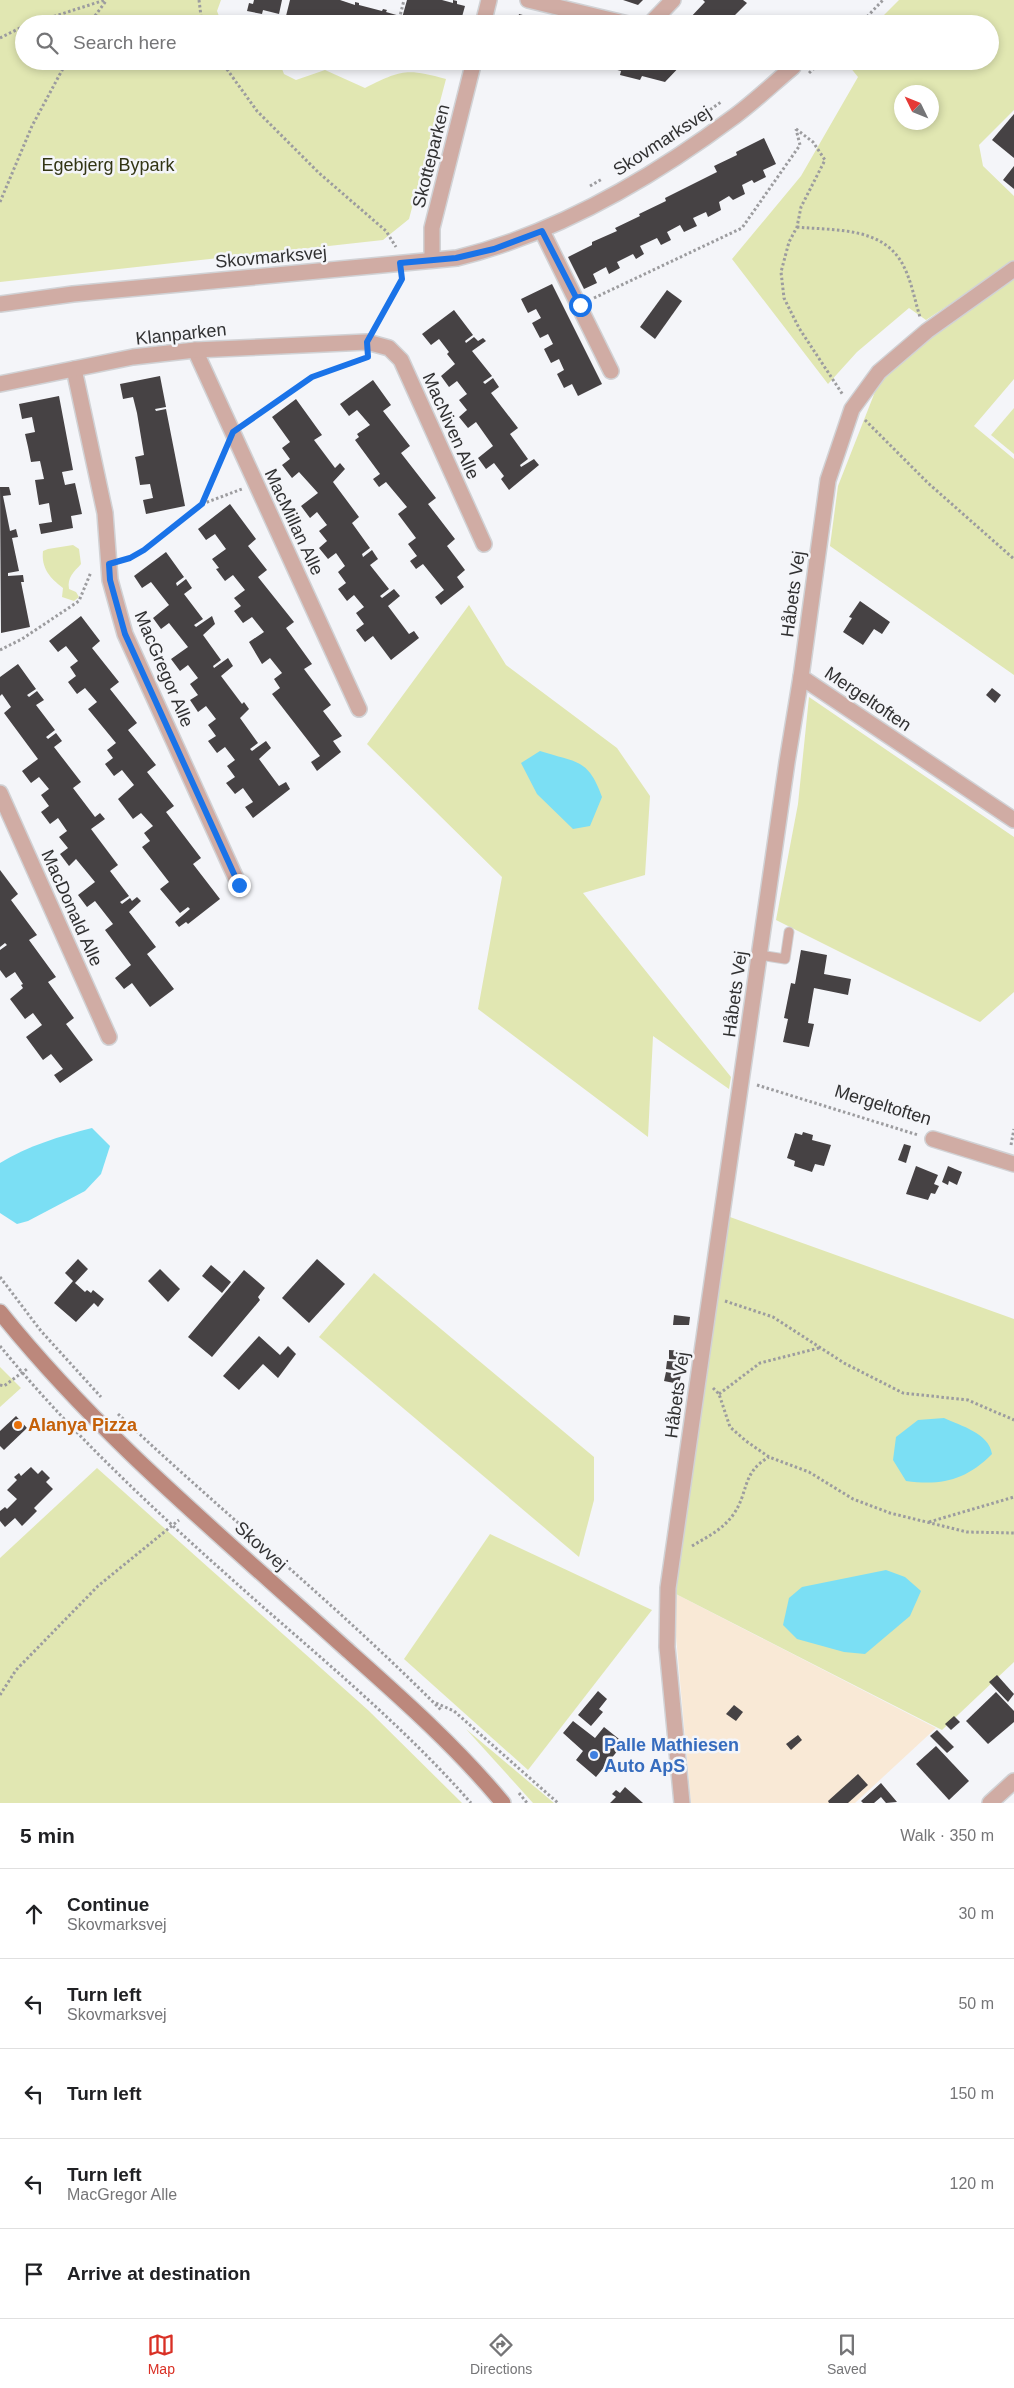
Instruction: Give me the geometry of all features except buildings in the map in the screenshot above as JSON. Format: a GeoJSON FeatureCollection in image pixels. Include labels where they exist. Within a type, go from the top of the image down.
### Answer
{"type":"FeatureCollection","features":[{"type":"Feature","properties":{"kind":"street"},"geometry":{"type":"LineString","coordinates":[[485,15],[489,0]]}},
{"type":"Feature","properties":{"kind":"street"},"geometry":{"type":"LineString","coordinates":[[528,0],[590,15]]}},
{"type":"Feature","properties":{"kind":"street"},"geometry":{"type":"LineString","coordinates":[[659,15],[673,0]]}},
{"type":"Feature","properties":{"kind":"street","name":"Skotteparken"},"geometry":{"type":"LineString","coordinates":[[432,260],[432,228],[472,70]]}},
{"type":"Feature","properties":{"kind":"street","name":"Skovmarksvej"},"geometry":{"type":"LineString","coordinates":[[0,304],[73,294],[456,258],[494,249],[542,231],[630,186],[736,115],[789,70]]}},
{"type":"Feature","properties":{"kind":"street"},"geometry":{"type":"LineString","coordinates":[[542,231],[611,370]]}},
{"type":"Feature","properties":{"kind":"street","name":"Håbets Vej"},"geometry":{"type":"LineString","coordinates":[[682,1803],[667,1647],[668,1588],[828,480],[852,408],[879,372],[926,331],[1014,269]]}},
{"type":"Feature","properties":{"kind":"street","name":"Klanparken"},"geometry":{"type":"LineString","coordinates":[[0,384],[133,358],[195,350],[367,342]]}},
{"type":"Feature","properties":{"kind":"street","name":"MacNiven Alle"},"geometry":{"type":"LineString","coordinates":[[367,342],[389,348],[400,360],[484,544]]}},
{"type":"Feature","properties":{"kind":"street","name":"MacMillan Alle"},"geometry":{"type":"LineString","coordinates":[[195,350],[360,710]]}},
{"type":"Feature","properties":{"kind":"street","name":"MacGregor Alle"},"geometry":{"type":"LineString","coordinates":[[74,369],[105,512],[110,580],[125,634],[239,885]]}},
{"type":"Feature","properties":{"kind":"street","name":"Mergeltoften"},"geometry":{"type":"LineString","coordinates":[[801,677],[1014,820]]}},
{"type":"Feature","properties":{"kind":"street","name":"MacDonald Alle"},"geometry":{"type":"LineString","coordinates":[[0,793],[109,1037]]}},
{"type":"Feature","properties":{"kind":"street","name":"Mergeltoften"},"geometry":{"type":"LineString","coordinates":[[933,1139],[1014,1164]]}},
{"type":"Feature","properties":{"kind":"street","name":"Skovvej"},"geometry":{"type":"LineString","coordinates":[[0,1312],[32,1352],[112,1437],[410,1706],[487,1784],[503,1803]]}},
{"type":"Feature","properties":{"kind":"street"},"geometry":{"type":"LineString","coordinates":[[990,1803],[1014,1781]]}},
{"type":"Feature","properties":{"kind":"lane"},"geometry":{"type":"LineString","coordinates":[[760,955],[785,959],[789,932]]}},
{"type":"Feature","properties":{"kind":"path"},"geometry":{"type":"LineString","coordinates":[[58,15],[106,0]]}},
{"type":"Feature","properties":{"kind":"path"},"geometry":{"type":"LineString","coordinates":[[95,15],[106,0]]}},
{"type":"Feature","properties":{"kind":"path"},"geometry":{"type":"LineString","coordinates":[[199,0],[201,15]]}},
{"type":"Feature","properties":{"kind":"path"},"geometry":{"type":"LineString","coordinates":[[400,15],[404,0]]}},
{"type":"Feature","properties":{"kind":"path"},"geometry":{"type":"LineString","coordinates":[[868,15],[883,0]]}},
{"type":"Feature","properties":{"kind":"path"},"geometry":{"type":"LineString","coordinates":[[0,38],[15,30]]}},
{"type":"Feature","properties":{"kind":"path"},"geometry":{"type":"LineString","coordinates":[[0,202],[32,126],[62,70]]}},
{"type":"Feature","properties":{"kind":"path"},"geometry":{"type":"LineString","coordinates":[[202,504],[233,432],[312,377],[368,357],[367,342],[402,279],[398,250],[386,232],[319,172],[257,112],[227,70]]}},
{"type":"Feature","properties":{"kind":"path"},"geometry":{"type":"LineString","coordinates":[[656,148],[725,100]]}},
{"type":"Feature","properties":{"kind":"path"},"geometry":{"type":"LineString","coordinates":[[580,305],[742,228],[800,145],[796,129],[813,142],[825,160],[801,207],[797,226],[789,242],[781,272],[784,298],[799,328],[852,408],[928,483],[1014,559]]}},
{"type":"Feature","properties":{"kind":"path"},"geometry":{"type":"LineString","coordinates":[[584,189],[608,176]]}},
{"type":"Feature","properties":{"kind":"path"},"geometry":{"type":"LineString","coordinates":[[797,226],[864,233],[890,245],[905,268],[926,331]]}},
{"type":"Feature","properties":{"kind":"path"},"geometry":{"type":"LineString","coordinates":[[0,650],[22,639],[79,601],[94,565],[109,564],[130,558],[144,550],[202,504],[257,485]]}},
{"type":"Feature","properties":{"kind":"path","name":"Mergeltoften"},"geometry":{"type":"LineString","coordinates":[[742,1081],[933,1139]]}},
{"type":"Feature","properties":{"kind":"path"},"geometry":{"type":"LineString","coordinates":[[0,1277],[41,1331],[102,1398]]}},
{"type":"Feature","properties":{"kind":"path"},"geometry":{"type":"LineString","coordinates":[[711,1296],[773,1317],[820,1348],[903,1393],[968,1400],[1014,1420]]}},
{"type":"Feature","properties":{"kind":"path"},"geometry":{"type":"LineString","coordinates":[[0,1346],[59,1415],[172,1525],[372,1701],[445,1773],[471,1803]]}},
{"type":"Feature","properties":{"kind":"path"},"geometry":{"type":"LineString","coordinates":[[718,1394],[760,1363],[820,1348]]}},
{"type":"Feature","properties":{"kind":"path"},"geometry":{"type":"LineString","coordinates":[[700,1372],[718,1394],[730,1427],[769,1456],[809,1472],[853,1499],[890,1514],[967,1532],[1014,1533]]}},
{"type":"Feature","properties":{"kind":"path"},"geometry":{"type":"LineString","coordinates":[[0,1390],[4,1386]]}},
{"type":"Feature","properties":{"kind":"path"},"geometry":{"type":"LineString","coordinates":[[113,1409],[174,1467],[382,1650],[434,1702],[454,1711],[558,1803]]}},
{"type":"Feature","properties":{"kind":"path"},"geometry":{"type":"LineString","coordinates":[[672,1558],[716,1533],[734,1514],[748,1475],[761,1461],[769,1456]]}},
{"type":"Feature","properties":{"kind":"path"},"geometry":{"type":"LineString","coordinates":[[928,1522],[1014,1497]]}},
{"type":"Feature","properties":{"kind":"path"},"geometry":{"type":"LineString","coordinates":[[0,1695],[16,1670],[98,1586],[191,1509]]}},
{"type":"Feature","properties":{"kind":"shaded area"},"geometry":{"type":"Polygon","coordinates":[[[672,1592],[936,1728],[855,1803],[691,1803],[672,1592]]]}},
{"type":"Feature","properties":{"kind":"green space","name":"Egebjerg Bypark"},"geometry":{"type":"Polygon","coordinates":[[[0,0],[221,0],[217,11],[219,15],[15,15],[15,70],[282,70],[284,74],[296,80],[325,70],[365,88],[387,77],[412,72],[446,79],[409,219],[383,240],[0,282],[0,0]]]}},
{"type":"Feature","properties":{"kind":"green space"},"geometry":{"type":"Polygon","coordinates":[[[899,0],[1014,0],[1014,110],[979,145],[983,166],[1014,196],[1014,262],[926,320],[909,308],[857,352],[828,384],[732,259],[801,176],[858,77],[852,70],[999,70],[999,15],[884,15],[899,0]]]}},
{"type":"Feature","properties":{"kind":"green space"},"geometry":{"type":"Polygon","coordinates":[[[1014,275],[1014,379],[974,426],[1014,459],[1014,675],[830,546],[838,486],[882,374],[1014,275]]]}},
{"type":"Feature","properties":{"kind":"green space"},"geometry":{"type":"Polygon","coordinates":[[[1014,408],[1014,454],[991,435],[1014,408]]]}},
{"type":"Feature","properties":{"kind":"green space"},"geometry":{"type":"Polygon","coordinates":[[[73,545],[79,549],[81,564],[69,581],[69,589],[76,592],[79,597],[74,601],[62,597],[63,588],[47,572],[43,563],[43,551],[73,545]]]}},
{"type":"Feature","properties":{"kind":"green space"},"geometry":{"type":"Polygon","coordinates":[[[469,605],[506,665],[617,748],[650,796],[645,875],[583,893],[731,1077],[729,1089],[653,1036],[648,1137],[478,1009],[502,877],[367,744],[469,605]]]}},
{"type":"Feature","properties":{"kind":"green space"},"geometry":{"type":"Polygon","coordinates":[[[809,697],[1014,837],[1014,992],[980,1022],[776,920],[798,804],[809,697]]]}},
{"type":"Feature","properties":{"kind":"green space"},"geometry":{"type":"Polygon","coordinates":[[[730,1217],[1014,1319],[1014,1662],[942,1730],[672,1592],[730,1217]]]}},
{"type":"Feature","properties":{"kind":"green space"},"geometry":{"type":"Polygon","coordinates":[[[374,1273],[594,1457],[594,1500],[579,1557],[319,1337],[374,1273]]]}},
{"type":"Feature","properties":{"kind":"green space"},"geometry":{"type":"Polygon","coordinates":[[[0,1367],[21,1388],[0,1407],[0,1367]]]}},
{"type":"Feature","properties":{"kind":"green space"},"geometry":{"type":"Polygon","coordinates":[[[97,1468],[369,1711],[462,1803],[0,1803],[0,1558],[97,1468]]]}},
{"type":"Feature","properties":{"kind":"green space"},"geometry":{"type":"Polygon","coordinates":[[[490,1534],[652,1610],[528,1770],[404,1659],[490,1534]]]}},
{"type":"Feature","properties":{"kind":"green space"},"geometry":{"type":"Polygon","coordinates":[[[466,1729],[554,1803],[533,1803],[466,1729]]]}},
{"type":"Feature","properties":{"kind":"water"},"geometry":{"type":"Polygon","coordinates":[[[540,751],[580,764],[592,775],[602,797],[590,826],[573,829],[537,794],[521,763],[540,751]]]}},
{"type":"Feature","properties":{"kind":"water"},"geometry":{"type":"Polygon","coordinates":[[[92,1128],[110,1146],[101,1174],[85,1191],[28,1221],[17,1224],[0,1213],[0,1163],[56,1138],[92,1128]]]}},
{"type":"Feature","properties":{"kind":"water"},"geometry":{"type":"Polygon","coordinates":[[[944,1418],[980,1435],[990,1447],[992,1454],[973,1470],[953,1479],[931,1483],[906,1481],[893,1460],[896,1437],[918,1420],[944,1418]]]}},
{"type":"Feature","properties":{"kind":"water"},"geometry":{"type":"Polygon","coordinates":[[[886,1570],[905,1577],[921,1591],[910,1616],[865,1654],[844,1652],[797,1639],[783,1625],[789,1598],[802,1587],[886,1570]]]}},
{"type":"Feature","properties":{"kind":"place","name":"Alanya Pizza"},"geometry":{"type":"Point","coordinates":[18,1425]}},
{"type":"Feature","properties":{"kind":"place","name":"Palle Mathiesen Auto ApS"},"geometry":{"type":"Point","coordinates":[594,1755]}},
{"type":"Feature","properties":{"kind":"route"},"geometry":{"type":"LineString","coordinates":[[239,885],[125,634],[110,580],[109,564],[130,558],[144,550],[202,504],[233,432],[312,377],[368,357],[367,342],[402,279],[400,263],[456,258],[494,249],[542,231],[580,305]]}}]}
